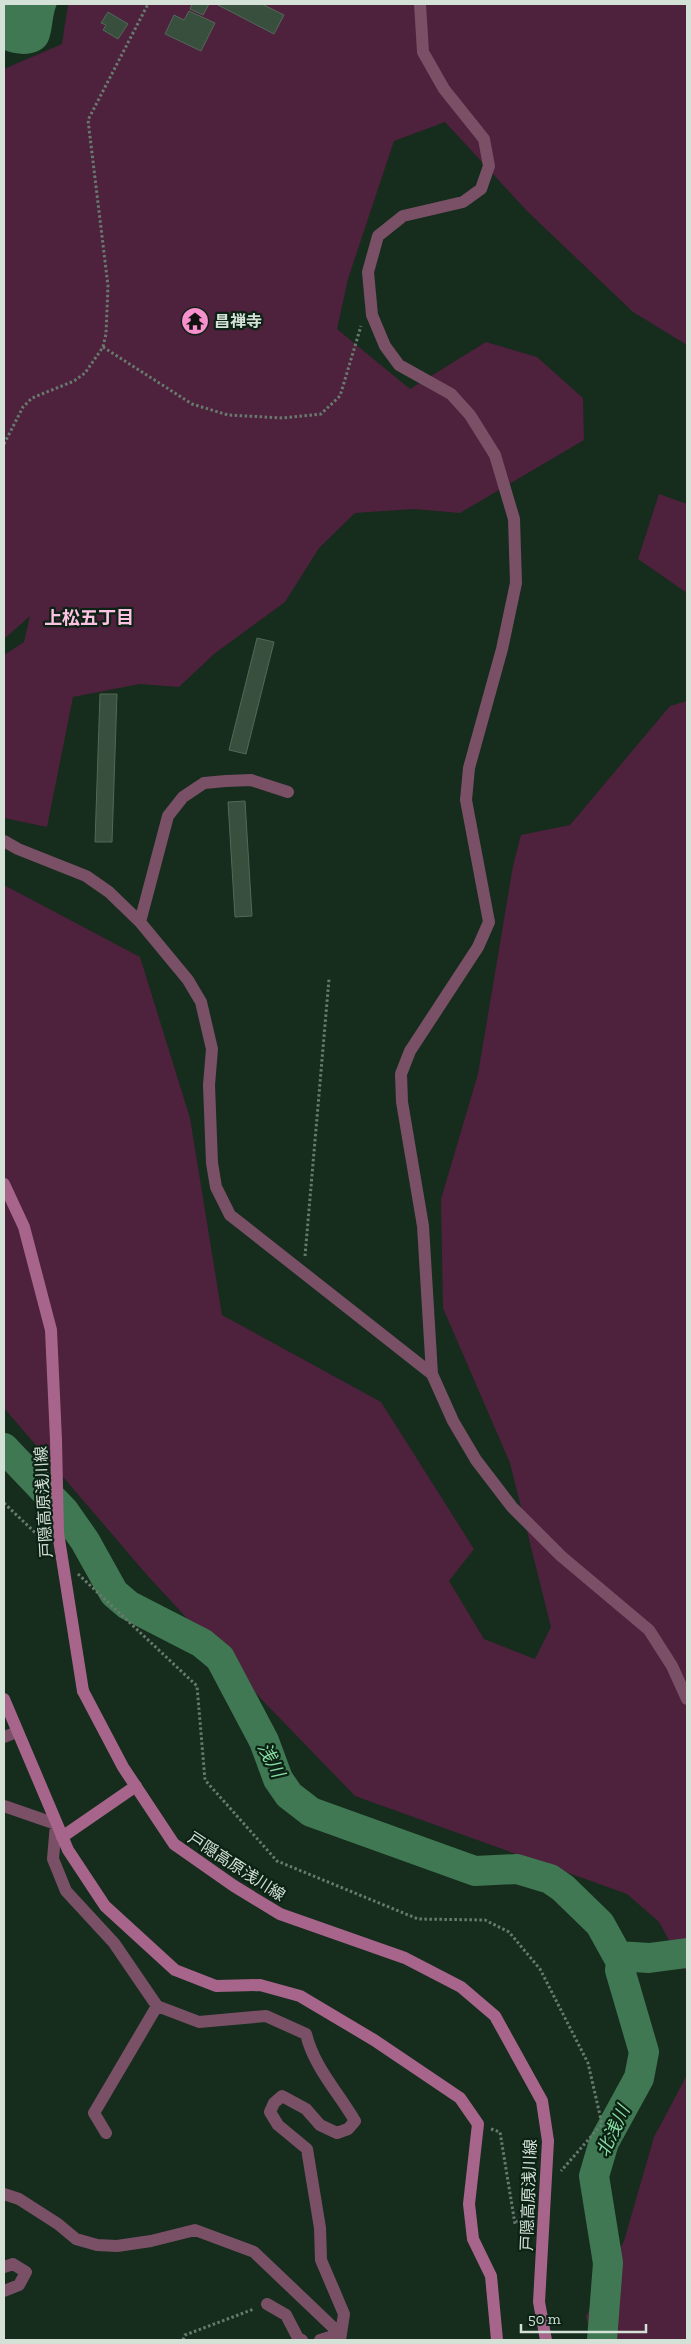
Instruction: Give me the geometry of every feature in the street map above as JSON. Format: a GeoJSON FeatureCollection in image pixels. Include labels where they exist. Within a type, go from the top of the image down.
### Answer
{"type":"FeatureCollection","features":[{"type":"Feature","properties":{"kind":"main road","name":"戸隠高原浅川線"},"geometry":{"type":"LineString","coordinates":[[4,1184],[24,1227],[51,1330],[58,1534],[83,1691],[123,1766],[174,1844],[234,1886],[280,1914],[406,1958],[461,1987],[495,2016],[542,2101],[548,2141],[539,2302],[546,2340]]}},
{"type":"Feature","properties":{"kind":"main road"},"geometry":{"type":"LineString","coordinates":[[4,1699],[68,1850],[105,1906],[174,1970],[216,1986],[260,1985],[300,1996],[374,2040],[460,2098],[478,2124],[469,2204],[473,2239],[491,2276],[497,2340]]}},
{"type":"Feature","properties":{"kind":"main road"},"geometry":{"type":"LineString","coordinates":[[62,1837],[136,1786]]}},
{"type":"Feature","properties":{"kind":"street"},"geometry":{"type":"LineString","coordinates":[[420,4],[423,52],[444,89],[484,139],[489,166],[481,189],[464,202],[403,216],[378,236],[368,272],[372,315],[385,346],[399,364],[451,394],[470,414],[495,455],[514,519],[516,584],[502,648],[469,768],[466,800],[489,922],[478,947],[410,1051],[401,1074],[402,1102],[423,1226],[432,1374],[453,1421],[476,1460],[512,1508],[561,1556],[649,1630],[672,1666],[687,1699]]}},
{"type":"Feature","properties":{"kind":"street"},"geometry":{"type":"LineString","coordinates":[[140,922],[168,816],[183,797],[204,783],[226,781],[251,780],[288,792]]}},
{"type":"Feature","properties":{"kind":"street"},"geometry":{"type":"LineString","coordinates":[[4,841],[18,849],[86,876],[109,892],[140,922],[188,980],[201,1002],[212,1049],[209,1085],[212,1163],[216,1187],[230,1215],[432,1374]]}},
{"type":"Feature","properties":{"kind":"street"},"geometry":{"type":"LineString","coordinates":[[4,1737],[17,1732]]}},
{"type":"Feature","properties":{"kind":"street"},"geometry":{"type":"LineString","coordinates":[[4,1806],[56,1824],[53,1859],[66,1891],[114,1943],[157,2006],[199,2022],[266,2016],[306,2034],[309,2047],[320,2069],[355,2122],[348,2129],[337,2132],[320,2125],[306,2109],[282,2096],[274,2104],[270,2112],[278,2124],[308,2149],[320,2228],[321,2260],[344,2314],[340,2337]]}},
{"type":"Feature","properties":{"kind":"street"},"geometry":{"type":"LineString","coordinates":[[106,2133],[94,2113],[157,2006]]}},
{"type":"Feature","properties":{"kind":"street"},"geometry":{"type":"LineString","coordinates":[[4,2194],[20,2199],[58,2224],[76,2240],[97,2246],[117,2246],[151,2241],[195,2230],[254,2252],[340,2337]]}},
{"type":"Feature","properties":{"kind":"street"},"geometry":{"type":"LineString","coordinates":[[4,2267],[13,2264],[26,2272],[19,2285],[4,2291]]}},
{"type":"Feature","properties":{"kind":"street"},"geometry":{"type":"LineString","coordinates":[[267,2304],[286,2315],[298,2338],[302,2340]]}},
{"type":"Feature","properties":{"kind":"street"},"geometry":{"type":"LineString","coordinates":[[320,2340],[340,2337]]}},
{"type":"Feature","properties":{"kind":"path"},"geometry":{"type":"LineString","coordinates":[[4,444],[23,407],[32,398],[74,381],[85,373],[103,347],[106,334],[109,292],[88,120],[148,4]]}},
{"type":"Feature","properties":{"kind":"path"},"geometry":{"type":"LineString","coordinates":[[103,347],[192,404],[228,415],[283,418],[321,414],[340,396],[361,326],[372,315]]}},
{"type":"Feature","properties":{"kind":"path"},"geometry":{"type":"LineString","coordinates":[[304,1272],[329,979]]}},
{"type":"Feature","properties":{"kind":"path"},"geometry":{"type":"LineString","coordinates":[[4,1503],[46,1543]]}},
{"type":"Feature","properties":{"kind":"path"},"geometry":{"type":"LineString","coordinates":[[74,1569],[197,1686],[206,1780],[277,1861],[418,1920],[485,1920],[509,1932],[540,1969],[588,2063],[602,2124],[559,2174]]}},
{"type":"Feature","properties":{"kind":"path"},"geometry":{"type":"LineString","coordinates":[[478,2124],[500,2132],[515,2224],[534,2202]]}},
{"type":"Feature","properties":{"kind":"path"},"geometry":{"type":"LineString","coordinates":[[183,2340],[185,2335],[267,2304]]}},
{"type":"Feature","properties":{"kind":"shaded area"},"geometry":{"type":"Polygon","coordinates":[[[5,4],[57,4],[46,45],[36,52],[29,54],[4,50],[5,4]]]}},
{"type":"Feature","properties":{"kind":"shaded area"},"geometry":{"type":"Polygon","coordinates":[[[68,4],[687,4],[687,345],[633,312],[527,211],[445,122],[394,141],[348,279],[337,329],[410,389],[486,342],[537,357],[583,398],[584,440],[460,513],[414,509],[355,513],[319,548],[285,602],[214,654],[179,687],[140,684],[73,697],[47,827],[4,818],[4,655],[24,642],[30,616],[4,639],[4,69],[62,44],[68,4]]]}},
{"type":"Feature","properties":{"kind":"shaded area"},"geometry":{"type":"Polygon","coordinates":[[[659,494],[687,504],[687,593],[638,559],[659,494]]]}},
{"type":"Feature","properties":{"kind":"shaded area"},"geometry":{"type":"Polygon","coordinates":[[[687,701],[687,1973],[659,1922],[627,1894],[355,1796],[266,1704],[147,1575],[4,1408],[4,885],[140,957],[190,1118],[222,1315],[381,1402],[474,1549],[449,1581],[484,1639],[535,1659],[551,1627],[510,1463],[443,1308],[441,1199],[478,1074],[513,866],[521,835],[570,825],[670,706],[687,701]]]}},
{"type":"Feature","properties":{"kind":"shaded area"},"geometry":{"type":"Polygon","coordinates":[[[687,2075],[687,2340],[592,2340],[586,2316],[624,2241],[654,2137],[687,2075]]]}},
{"type":"Feature","properties":{"kind":"building"},"geometry":{"type":"Polygon","coordinates":[[[192,4],[209,4],[203,15],[190,9],[192,4]]]}},
{"type":"Feature","properties":{"kind":"building"},"geometry":{"type":"Polygon","coordinates":[[[216,4],[262,4],[284,15],[274,34],[216,4]]]}},
{"type":"Feature","properties":{"kind":"building"},"geometry":{"type":"Polygon","coordinates":[[[189,11],[215,23],[201,51],[165,34],[174,15],[184,20],[189,11]]]}},
{"type":"Feature","properties":{"kind":"building"},"geometry":{"type":"Polygon","coordinates":[[[108,12],[128,24],[118,39],[103,30],[106,25],[101,23],[108,12]]]}},
{"type":"Feature","properties":{"kind":"building"},"geometry":{"type":"Polygon","coordinates":[[[257,638],[274,642],[246,754],[229,750],[257,638]]]}},
{"type":"Feature","properties":{"kind":"building"},"geometry":{"type":"Polygon","coordinates":[[[100,694],[117,694],[112,842],[95,842],[100,694]]]}},
{"type":"Feature","properties":{"kind":"building"},"geometry":{"type":"Polygon","coordinates":[[[245,801],[252,916],[235,917],[228,802],[245,801]]]}},
{"type":"Feature","properties":{"kind":"waterway","name":"浅川"},"geometry":{"type":"LineString","coordinates":[[4,1448],[64,1511],[85,1541],[114,1593],[128,1605],[202,1643],[220,1658],[264,1741],[278,1779],[289,1795],[311,1812],[475,1871],[517,1869],[550,1879],[563,1888],[600,1924],[621,1962],[620,1970],[644,2052],[639,2078],[604,2142],[594,2176],[608,2263],[602,2340]]}},
{"type":"Feature","properties":{"kind":"waterway"},"geometry":{"type":"LineString","coordinates":[[618,1956],[649,1958],[687,1953]]}},
{"type":"Feature","properties":{"kind":"place","name":"昌禅寺"},"geometry":{"type":"Point","coordinates":[195,321]}},
{"type":"Feature","properties":{"kind":"district","name":"上松五丁目"},"geometry":{"type":"Point","coordinates":[89,618]}},
{"type":"Feature","properties":{"kind":"water label","name":"北浅川"},"geometry":{"type":"Point","coordinates":[613,2131]}}]}
